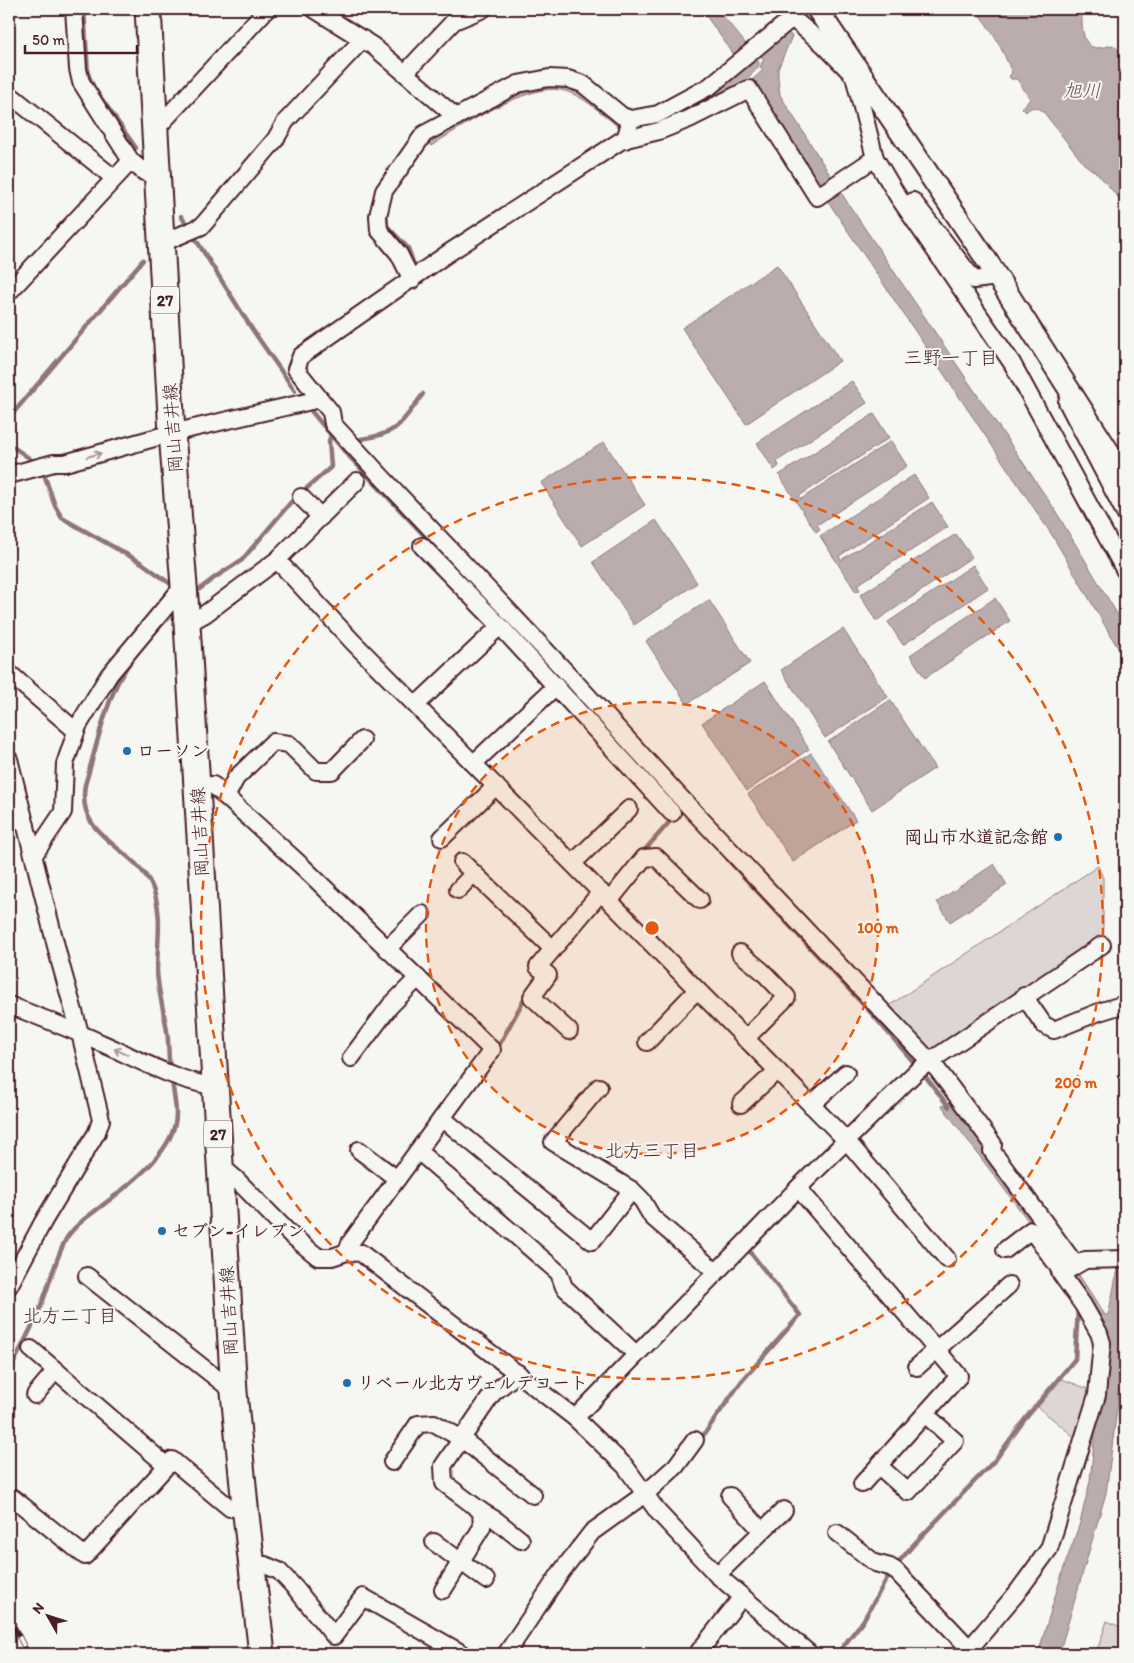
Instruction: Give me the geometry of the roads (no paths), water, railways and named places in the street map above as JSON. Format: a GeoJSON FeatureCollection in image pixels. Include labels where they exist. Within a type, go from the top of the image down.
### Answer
{"type":"FeatureCollection","features":[{"type":"Feature","properties":{"kind":"main road","name":"岡山吉井線"},"geometry":{"type":"LineString","coordinates":[[148,9],[172,434],[197,786],[234,1392],[262,1654]]}},
{"type":"Feature","properties":{"kind":"street"},"geometry":{"type":"LineString","coordinates":[[74,9],[78,69],[81,82],[131,160],[144,172],[158,176]]}},
{"type":"Feature","properties":{"kind":"street"},"geometry":{"type":"LineString","coordinates":[[156,129],[267,9]]}},
{"type":"Feature","properties":{"kind":"street"},"geometry":{"type":"LineString","coordinates":[[314,9],[373,46],[456,117]]}},
{"type":"Feature","properties":{"kind":"street"},"geometry":{"type":"LineString","coordinates":[[405,73],[454,22],[483,9]]}},
{"type":"Feature","properties":{"kind":"street"},"geometry":{"type":"LineString","coordinates":[[817,9],[857,74],[997,277],[1125,477]]}},
{"type":"Feature","properties":{"kind":"street"},"geometry":{"type":"LineString","coordinates":[[412,280],[399,254],[379,230],[378,216],[384,191],[424,134],[518,84],[549,78],[568,79],[583,84],[622,116],[630,119],[658,114],[710,86],[792,18],[857,74],[875,158],[897,195],[1012,363],[1125,571]]}},
{"type":"Feature","properties":{"kind":"street"},"geometry":{"type":"LineString","coordinates":[[162,243],[202,226],[275,140],[286,121],[363,39]]}},
{"type":"Feature","properties":{"kind":"street"},"geometry":{"type":"LineString","coordinates":[[672,813],[652,778],[568,674],[346,439],[333,424],[331,412],[296,369],[302,356],[447,254],[626,140],[659,131],[689,119],[749,89],[817,197],[875,158]]}},
{"type":"Feature","properties":{"kind":"street"},"geometry":{"type":"LineString","coordinates":[[9,94],[114,178]]}},
{"type":"Feature","properties":{"kind":"street"},"geometry":{"type":"LineString","coordinates":[[626,140],[630,119]]}},
{"type":"Feature","properties":{"kind":"street"},"geometry":{"type":"LineString","coordinates":[[875,158],[904,189],[974,280],[997,277]]}},
{"type":"Feature","properties":{"kind":"street"},"geometry":{"type":"LineString","coordinates":[[9,292],[131,160]]}},
{"type":"Feature","properties":{"kind":"street"},"geometry":{"type":"LineString","coordinates":[[1070,391],[1067,402],[1125,513]]}},
{"type":"Feature","properties":{"kind":"street"},"geometry":{"type":"LineString","coordinates":[[9,475],[65,463],[172,434],[320,399]]}},
{"type":"Feature","properties":{"kind":"street"},"geometry":{"type":"LineString","coordinates":[[34,855],[63,812],[65,764],[76,731],[109,675],[183,599],[205,614],[277,560],[357,481]]}},
{"type":"Feature","properties":{"kind":"street"},"geometry":{"type":"LineString","coordinates":[[302,497],[321,517]]}},
{"type":"Feature","properties":{"kind":"street"},"geometry":{"type":"LineString","coordinates":[[422,546],[556,686],[652,778],[923,1067],[936,1069],[993,1144],[992,1151],[1069,1269],[1099,1333],[1102,1343],[1096,1395],[1049,1549],[1016,1594],[967,1651],[892,1568],[875,1564],[837,1533]]}},
{"type":"Feature","properties":{"kind":"street"},"geometry":{"type":"LineString","coordinates":[[277,560],[353,642],[849,1144],[947,1259]]}},
{"type":"Feature","properties":{"kind":"street"},"geometry":{"type":"LineString","coordinates":[[416,705],[500,626]]}},
{"type":"Feature","properties":{"kind":"street"},"geometry":{"type":"LineString","coordinates":[[9,673],[76,731]]}},
{"type":"Feature","properties":{"kind":"street"},"geometry":{"type":"LineString","coordinates":[[474,763],[556,686]]}},
{"type":"Feature","properties":{"kind":"street"},"geometry":{"type":"LineString","coordinates":[[226,797],[236,778],[273,742],[289,744],[316,771],[332,772],[362,740]]}},
{"type":"Feature","properties":{"kind":"street"},"geometry":{"type":"LineString","coordinates":[[9,759],[101,1120],[97,1132],[42,1222],[9,1286]]}},
{"type":"Feature","properties":{"kind":"street"},"geometry":{"type":"LineString","coordinates":[[197,786],[213,785],[304,868],[492,1050],[445,1120],[397,1179],[350,1243],[347,1252]]}},
{"type":"Feature","properties":{"kind":"street"},"geometry":{"type":"LineString","coordinates":[[442,838],[496,786]]}},
{"type":"Feature","properties":{"kind":"street"},"geometry":{"type":"LineString","coordinates":[[573,863],[628,809]]}},
{"type":"Feature","properties":{"kind":"street"},"geometry":{"type":"LineString","coordinates":[[9,814],[26,825]]}},
{"type":"Feature","properties":{"kind":"street"},"geometry":{"type":"LineString","coordinates":[[569,1030],[532,997],[548,975],[538,967],[553,949],[644,858],[656,857],[700,900]]}},
{"type":"Feature","properties":{"kind":"street"},"geometry":{"type":"LineString","coordinates":[[462,862],[553,949]]}},
{"type":"Feature","properties":{"kind":"street"},"geometry":{"type":"LineString","coordinates":[[458,890],[474,873]]}},
{"type":"Feature","properties":{"kind":"street"},"geometry":{"type":"LineString","coordinates":[[387,949],[422,914]]}},
{"type":"Feature","properties":{"kind":"street"},"geometry":{"type":"LineString","coordinates":[[575,1418],[715,1272],[849,1144],[923,1067],[1024,996],[1102,945]]}},
{"type":"Feature","properties":{"kind":"street"},"geometry":{"type":"LineString","coordinates":[[740,954],[762,971],[787,997],[745,1039]]}},
{"type":"Feature","properties":{"kind":"street"},"geometry":{"type":"LineString","coordinates":[[351,1058],[390,1006],[418,978]]}},
{"type":"Feature","properties":{"kind":"street"},"geometry":{"type":"LineString","coordinates":[[647,1042],[697,990]]}},
{"type":"Feature","properties":{"kind":"street"},"geometry":{"type":"LineString","coordinates":[[1024,996],[1044,1025],[1054,1030],[1125,1004]]}},
{"type":"Feature","properties":{"kind":"street"},"geometry":{"type":"LineString","coordinates":[[9,1005],[201,1085],[215,1086]]}},
{"type":"Feature","properties":{"kind":"street"},"geometry":{"type":"LineString","coordinates":[[741,1104],[777,1071]]}},
{"type":"Feature","properties":{"kind":"street"},"geometry":{"type":"LineString","coordinates":[[811,1105],[846,1073]]}},
{"type":"Feature","properties":{"kind":"street"},"geometry":{"type":"LineString","coordinates":[[599,1088],[553,1142],[632,1190],[642,1200],[652,1217],[715,1272]]}},
{"type":"Feature","properties":{"kind":"street"},"geometry":{"type":"LineString","coordinates":[[445,1120],[592,1240],[632,1190]]}},
{"type":"Feature","properties":{"kind":"street"},"geometry":{"type":"LineString","coordinates":[[359,1150],[397,1179]]}},
{"type":"Feature","properties":{"kind":"street"},"geometry":{"type":"LineString","coordinates":[[420,1153],[559,1273],[564,1287],[636,1354]]}},
{"type":"Feature","properties":{"kind":"street"},"geometry":{"type":"LineString","coordinates":[[221,1170],[228,1172],[236,1178],[284,1228],[318,1257],[332,1257],[347,1252],[361,1253],[575,1418],[625,1466],[658,1512],[717,1575],[810,1654]]}},
{"type":"Feature","properties":{"kind":"street"},"geometry":{"type":"LineString","coordinates":[[801,1191],[959,1376],[862,1484]]}},
{"type":"Feature","properties":{"kind":"street"},"geometry":{"type":"LineString","coordinates":[[1005,1250],[1031,1230],[1058,1266],[1069,1269],[1085,1260],[1122,1259]]}},
{"type":"Feature","properties":{"kind":"street"},"geometry":{"type":"LineString","coordinates":[[87,1276],[234,1392]]}},
{"type":"Feature","properties":{"kind":"street"},"geometry":{"type":"LineString","coordinates":[[917,1367],[936,1348],[1009,1285]]}},
{"type":"Feature","properties":{"kind":"street"},"geometry":{"type":"LineString","coordinates":[[30,1349],[167,1466]]}},
{"type":"Feature","properties":{"kind":"street"},"geometry":{"type":"LineString","coordinates":[[35,1395],[56,1370]]}},
{"type":"Feature","properties":{"kind":"street"},"geometry":{"type":"LineString","coordinates":[[518,1373],[493,1393],[443,1466],[444,1483],[521,1540]]}},
{"type":"Feature","properties":{"kind":"street"},"geometry":{"type":"LineString","coordinates":[[879,1466],[908,1492],[955,1441],[925,1414]]}},
{"type":"Feature","properties":{"kind":"street"},"geometry":{"type":"LineString","coordinates":[[392,1462],[418,1424],[434,1423],[462,1439],[533,1495]]}},
{"type":"Feature","properties":{"kind":"street"},"geometry":{"type":"LineString","coordinates":[[506,1654],[561,1572],[592,1532],[645,1494],[676,1466],[695,1440]]}},
{"type":"Feature","properties":{"kind":"street"},"geometry":{"type":"LineString","coordinates":[[13,1498],[85,1556],[172,1460],[230,1508],[245,1506]]}},
{"type":"Feature","properties":{"kind":"street"},"geometry":{"type":"LineString","coordinates":[[730,1496],[762,1531]]}},
{"type":"Feature","properties":{"kind":"street"},"geometry":{"type":"LineString","coordinates":[[717,1575],[784,1510]]}},
{"type":"Feature","properties":{"kind":"street"},"geometry":{"type":"LineString","coordinates":[[443,1590],[482,1527],[481,1511]]}},
{"type":"Feature","properties":{"kind":"street"},"geometry":{"type":"LineString","coordinates":[[434,1542],[486,1580]]}},
{"type":"Feature","properties":{"kind":"street"},"geometry":{"type":"LineString","coordinates":[[251,1564],[266,1565],[279,1572],[296,1589],[334,1636],[364,1597],[463,1654]]}},
{"type":"Feature","properties":{"kind":"street"},"geometry":{"type":"LineString","coordinates":[[697,1654],[742,1597]]}},
{"type":"Feature","properties":{"kind":"water"},"geometry":{"type":"Polygon","coordinates":[[[701,9],[717,9],[719,12],[717,13],[720,16],[722,15],[759,63],[756,70],[733,88],[682,116],[660,125],[622,130],[578,96],[561,90],[547,90],[531,93],[494,109],[431,146],[426,138],[515,92],[568,81],[634,121],[740,63],[701,9]]]}},
{"type":"Feature","properties":{"kind":"water","name":"旭川"},"geometry":{"type":"Polygon","coordinates":[[[974,9],[1082,9],[1083,32],[1087,43],[1097,48],[1113,45],[1125,56],[1125,205],[1098,174],[1084,164],[1042,110],[1033,108],[1026,112],[1022,108],[1030,99],[1017,79],[1011,79],[1009,76],[1012,73],[1001,47],[986,23],[974,9]]]}},
{"type":"Feature","properties":{"kind":"water"},"geometry":{"type":"Polygon","coordinates":[[[787,32],[792,36],[778,69],[780,95],[847,202],[1055,510],[1125,627],[1125,660],[1052,535],[817,185],[751,81],[763,70],[760,68],[764,61],[758,49],[787,32]]]}},
{"type":"Feature","properties":{"kind":"water"},"geometry":{"type":"Polygon","coordinates":[[[777,265],[840,361],[746,424],[682,328],[777,265]]]}},
{"type":"Feature","properties":{"kind":"water"},"geometry":{"type":"Polygon","coordinates":[[[852,381],[867,403],[777,461],[779,466],[774,470],[757,443],[852,381]]]}},
{"type":"Feature","properties":{"kind":"water"},"geometry":{"type":"Polygon","coordinates":[[[874,414],[889,438],[799,496],[801,499],[891,441],[907,466],[817,525],[820,529],[816,532],[779,475],[874,414]]]}},
{"type":"Feature","properties":{"kind":"water"},"geometry":{"type":"Polygon","coordinates":[[[604,442],[645,505],[582,546],[541,483],[604,442]]]}},
{"type":"Feature","properties":{"kind":"water"},"geometry":{"type":"Polygon","coordinates":[[[914,475],[929,498],[839,556],[841,560],[932,502],[948,527],[857,585],[860,590],[856,592],[820,536],[914,475]]]}},
{"type":"Feature","properties":{"kind":"water"},"geometry":{"type":"Polygon","coordinates":[[[656,520],[697,583],[634,625],[593,562],[656,520]]]}},
{"type":"Feature","properties":{"kind":"water"},"geometry":{"type":"Polygon","coordinates":[[[956,534],[972,557],[876,621],[860,595],[956,534]]]}},
{"type":"Feature","properties":{"kind":"water"},"geometry":{"type":"Polygon","coordinates":[[[973,565],[988,588],[903,645],[888,622],[973,565]]]}},
{"type":"Feature","properties":{"kind":"water"},"geometry":{"type":"Polygon","coordinates":[[[995,598],[1010,621],[925,678],[910,655],[995,598]]]}},
{"type":"Feature","properties":{"kind":"water"},"geometry":{"type":"Polygon","coordinates":[[[709,600],[750,663],[687,704],[646,641],[709,600]]]}},
{"type":"Feature","properties":{"kind":"water"},"geometry":{"type":"Polygon","coordinates":[[[843,629],[888,697],[825,738],[781,670],[843,629]]]}},
{"type":"Feature","properties":{"kind":"water"},"geometry":{"type":"Polygon","coordinates":[[[765,681],[809,749],[747,791],[702,723],[765,681]]]}},
{"type":"Feature","properties":{"kind":"water"},"geometry":{"type":"Polygon","coordinates":[[[890,700],[935,768],[872,810],[828,742],[890,700]]]}},
{"type":"Feature","properties":{"kind":"water"},"geometry":{"type":"Polygon","coordinates":[[[811,753],[856,820],[793,862],[748,794],[811,753]]]}},
{"type":"Feature","properties":{"kind":"water"},"geometry":{"type":"Polygon","coordinates":[[[994,864],[1007,885],[950,922],[937,902],[994,864]]]}},
{"type":"Feature","properties":{"kind":"water"},"geometry":{"type":"Polygon","coordinates":[[[951,1101],[1075,1269],[1105,1315],[1108,1315],[1125,1241],[1125,1325],[1117,1403],[1119,1409],[1117,1409],[1106,1493],[1059,1654],[1038,1654],[1062,1573],[1080,1523],[1090,1481],[1104,1346],[1059,1262],[942,1106],[951,1101]]]}},
{"type":"Feature","properties":{"kind":"waterway"},"geometry":{"type":"LineString","coordinates":[[84,9],[88,74],[94,88],[136,148]]}},
{"type":"Feature","properties":{"kind":"waterway"},"geometry":{"type":"LineString","coordinates":[[386,211],[387,226],[408,248],[415,268]]}},
{"type":"Feature","properties":{"kind":"waterway"},"geometry":{"type":"LineString","coordinates":[[181,216],[189,228]]}},
{"type":"Feature","properties":{"kind":"waterway"},"geometry":{"type":"LineString","coordinates":[[193,235],[252,329],[295,391]]}},
{"type":"Feature","properties":{"kind":"waterway"},"geometry":{"type":"LineString","coordinates":[[9,418],[143,260]]}},
{"type":"Feature","properties":{"kind":"waterway"},"geometry":{"type":"LineString","coordinates":[[361,439],[384,434],[398,426],[423,394]]}},
{"type":"Feature","properties":{"kind":"waterway"},"geometry":{"type":"LineString","coordinates":[[312,412],[345,452],[475,589]]}},
{"type":"Feature","properties":{"kind":"waterway"},"geometry":{"type":"LineString","coordinates":[[193,594],[242,560],[291,502],[331,467],[329,441],[331,435]]}},
{"type":"Feature","properties":{"kind":"waterway"},"geometry":{"type":"LineString","coordinates":[[9,444],[36,463]]}},
{"type":"Feature","properties":{"kind":"waterway"},"geometry":{"type":"LineString","coordinates":[[41,470],[55,506],[62,518],[142,563],[176,588]]}},
{"type":"Feature","properties":{"kind":"waterway"},"geometry":{"type":"LineString","coordinates":[[170,1069],[167,1031],[157,971],[159,916],[155,895],[151,884],[142,870],[96,829],[84,803],[85,785],[104,720],[118,682],[137,653],[176,610]]}},
{"type":"Feature","properties":{"kind":"waterway"},"geometry":{"type":"LineString","coordinates":[[532,649],[656,783]]}},
{"type":"Feature","properties":{"kind":"waterway"},"geometry":{"type":"LineString","coordinates":[[642,853],[673,818]]}},
{"type":"Feature","properties":{"kind":"waterway"},"geometry":{"type":"LineString","coordinates":[[728,860],[873,1015],[917,1066]]}},
{"type":"Feature","properties":{"kind":"waterway"},"geometry":{"type":"LineString","coordinates":[[496,1051],[528,992]]}},
{"type":"Feature","properties":{"kind":"waterway"},"geometry":{"type":"LineString","coordinates":[[922,1072],[949,1107]]}},
{"type":"Feature","properties":{"kind":"waterway"},"geometry":{"type":"LineString","coordinates":[[9,1372],[39,1311],[58,1257],[69,1234],[148,1167],[168,1142],[174,1128],[176,1114],[172,1080]]}},
{"type":"Feature","properties":{"kind":"waterway"},"geometry":{"type":"LineString","coordinates":[[700,1440],[741,1382],[800,1315],[746,1247]]}},
{"type":"Feature","properties":{"kind":"waterway"},"geometry":{"type":"LineString","coordinates":[[896,1565],[996,1459],[1025,1419],[1075,1359],[1078,1308]]}},
{"type":"Feature","properties":{"kind":"waterway"},"geometry":{"type":"LineString","coordinates":[[837,1654],[863,1621],[891,1571]]}},
{"type":"Feature","properties":{"kind":"railway"},"geometry":{"type":"LineString","coordinates":[[9,1617],[28,1654]]}},
{"type":"Feature","properties":{"kind":"place","name":"ローソン"},"geometry":{"type":"Point","coordinates":[127,751]}},
{"type":"Feature","properties":{"kind":"place","name":"岡山市水道記念館"},"geometry":{"type":"Point","coordinates":[1058,837]}},
{"type":"Feature","properties":{"kind":"place","name":"セブン-イレブン"},"geometry":{"type":"Point","coordinates":[162,1231]}},
{"type":"Feature","properties":{"kind":"place","name":"リベール北方ヴェルデコート"},"geometry":{"type":"Point","coordinates":[347,1383]}},
{"type":"Feature","properties":{"kind":"district","name":"三野一丁目"},"geometry":{"type":"Point","coordinates":[951,357]}},
{"type":"Feature","properties":{"kind":"district","name":"北方三丁目"},"geometry":{"type":"Point","coordinates":[652,1150]}},
{"type":"Feature","properties":{"kind":"district","name":"北方二丁目"},"geometry":{"type":"Point","coordinates":[70,1315]}}]}
